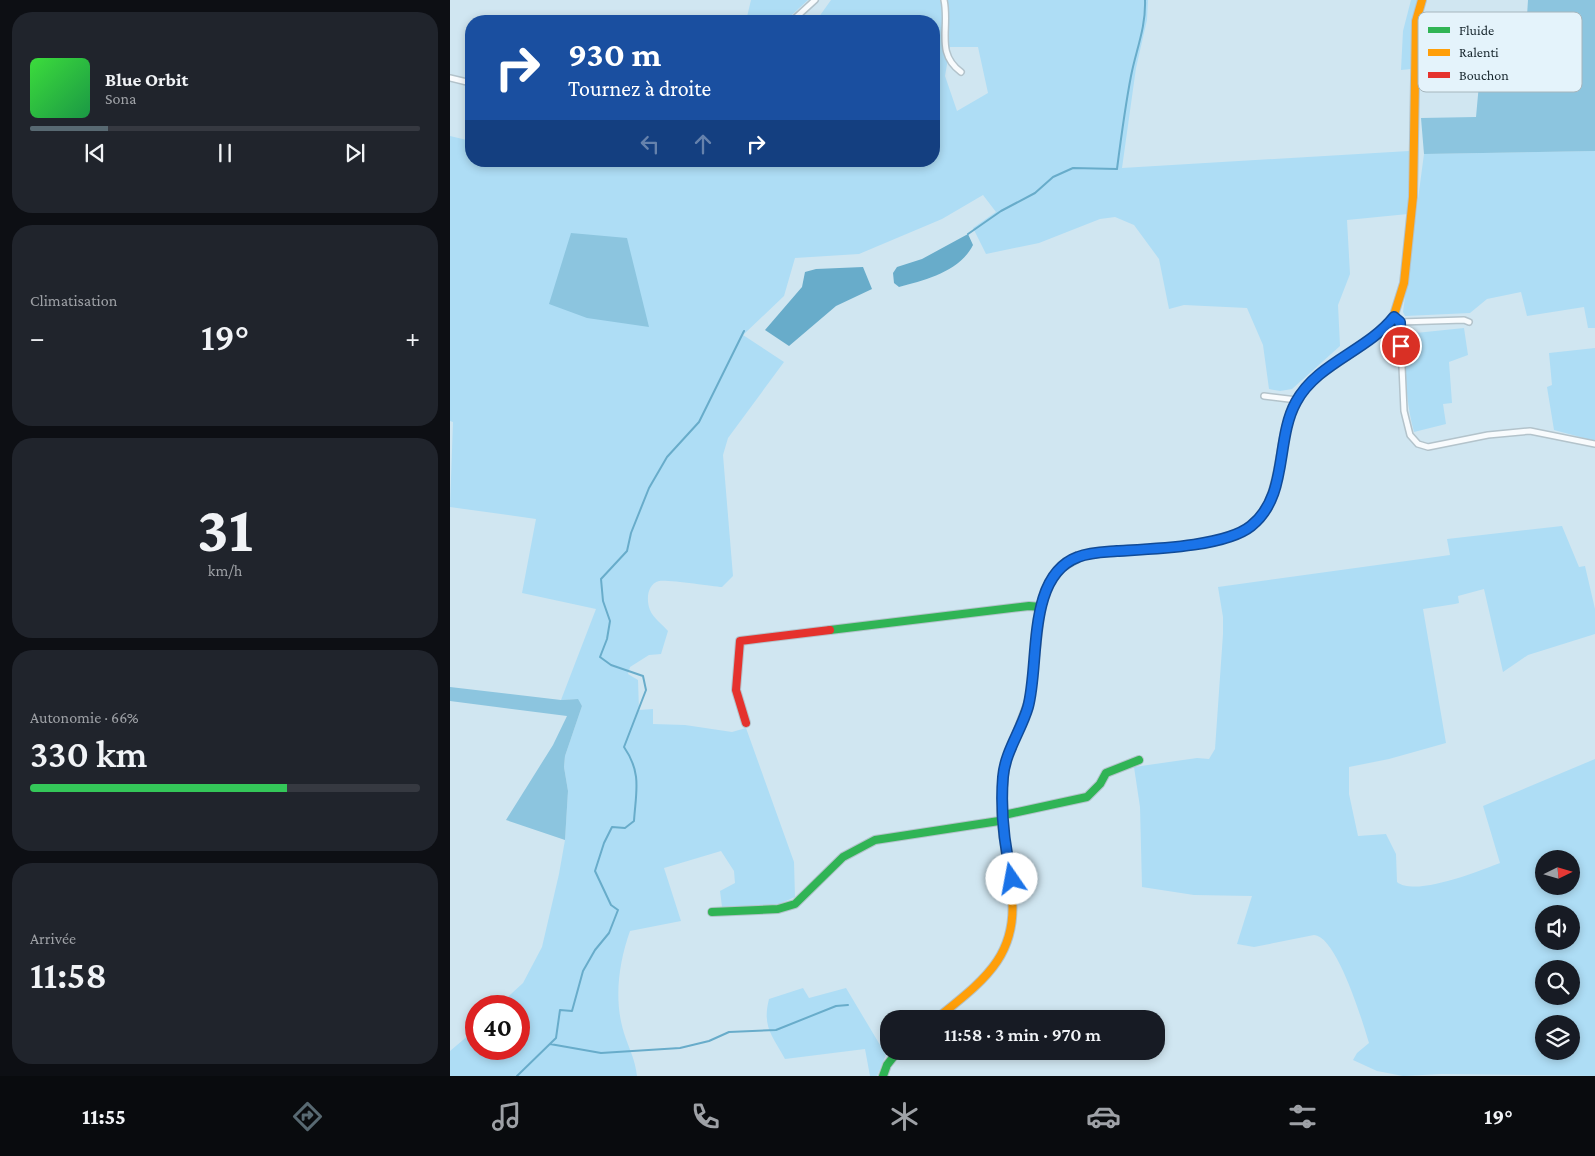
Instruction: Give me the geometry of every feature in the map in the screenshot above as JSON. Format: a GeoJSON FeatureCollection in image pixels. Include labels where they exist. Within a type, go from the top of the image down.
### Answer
{"type":"FeatureCollection","features":[{"type":"Feature","properties":{"kind":"street"},"geometry":{"type":"LineString","coordinates":[[799,15],[815,0]]}},
{"type":"Feature","properties":{"kind":"street"},"geometry":{"type":"LineString","coordinates":[[944,0],[946,9],[946,53],[950,64],[961,72]]}},
{"type":"Feature","properties":{"kind":"street"},"geometry":{"type":"LineString","coordinates":[[1418,14],[1415,41],[1412,215],[1397,319],[1404,411],[1410,435],[1418,444],[1428,447],[1488,435],[1530,431],[1595,444]]}},
{"type":"Feature","properties":{"kind":"street"},"geometry":{"type":"LineString","coordinates":[[450,78],[465,82]]}},
{"type":"Feature","properties":{"kind":"street"},"geometry":{"type":"LineString","coordinates":[[947,1010],[987,976],[1005,948],[1012,928],[1015,910],[1001,819],[1005,767],[1030,701],[1041,607],[1052,578],[1063,565],[1077,557],[1095,553],[1212,541],[1234,535],[1254,524],[1267,508],[1272,497],[1289,421],[1297,400],[1316,379],[1397,319],[1464,320],[1468,322]]}},
{"type":"Feature","properties":{"kind":"street"},"geometry":{"type":"LineString","coordinates":[[1264,396],[1297,400]]}},
{"type":"Feature","properties":{"kind":"street"},"geometry":{"type":"LineString","coordinates":[[746,723],[736,690],[740,641],[1029,606],[1041,607]]}},
{"type":"Feature","properties":{"kind":"street"},"geometry":{"type":"LineString","coordinates":[[712,912],[778,909],[795,904],[843,858],[869,842],[1001,819],[1004,816],[1087,796],[1100,784],[1106,773],[1139,760]]}},
{"type":"Feature","properties":{"kind":"street"},"geometry":{"type":"LineString","coordinates":[[883,1076],[891,1060]]}},
{"type":"Feature","properties":{"kind":"shaded area"},"geometry":{"type":"Polygon","coordinates":[[[751,0],[808,0],[792,15],[747,15],[751,0]]]}},
{"type":"Feature","properties":{"kind":"shaded area"},"geometry":{"type":"Polygon","coordinates":[[[831,0],[1148,0],[1147,20],[1136,68],[1122,168],[1409,151],[1408,214],[1347,220],[1350,274],[1338,305],[1340,346],[1292,389],[1280,391],[1269,389],[1263,345],[1247,308],[1184,305],[1169,309],[1159,259],[1134,225],[1115,217],[1100,219],[1039,243],[986,254],[973,228],[996,212],[983,195],[942,219],[859,254],[795,258],[784,296],[743,335],[784,362],[728,438],[723,455],[733,576],[722,587],[663,581],[652,585],[648,593],[651,613],[668,631],[661,654],[649,655],[630,667],[628,674],[638,680],[639,710],[653,709],[653,724],[685,725],[732,732],[746,728],[794,862],[795,897],[777,905],[722,907],[720,891],[735,883],[734,871],[721,851],[664,868],[681,921],[630,931],[620,971],[619,1012],[637,1076],[450,1076],[450,1051],[465,1038],[465,1060],[530,1060],[530,995],[510,995],[523,983],[542,947],[559,874],[565,840],[568,791],[564,767],[565,756],[582,706],[577,699],[561,700],[596,609],[522,593],[536,519],[450,507],[453,422],[450,421],[450,136],[465,140],[465,167],[940,167],[940,15],[820,15],[831,0]],[[950,47],[945,76],[957,111],[988,93],[978,47],[950,47]]]}},
{"type":"Feature","properties":{"kind":"shaded area"},"geometry":{"type":"Polygon","coordinates":[[[1411,0],[1417,0],[1412,30],[1411,69],[1401,70],[1403,31],[1411,0]]]}},
{"type":"Feature","properties":{"kind":"shaded area"},"geometry":{"type":"Polygon","coordinates":[[[1528,0],[1595,0],[1595,151],[1424,154],[1421,118],[1476,117],[1478,92],[1582,92],[1582,12],[1527,12],[1528,0]]]}},
{"type":"Feature","properties":{"kind":"shaded area"},"geometry":{"type":"Polygon","coordinates":[[[1595,151],[1595,328],[1588,328],[1584,307],[1527,316],[1521,292],[1487,299],[1470,313],[1405,316],[1403,312],[1424,154],[1595,151]]]}},
{"type":"Feature","properties":{"kind":"shaded area"},"geometry":{"type":"Polygon","coordinates":[[[571,233],[627,238],[649,327],[587,318],[549,304],[571,233]]]}},
{"type":"Feature","properties":{"kind":"shaded area"},"geometry":{"type":"Polygon","coordinates":[[[968,234],[973,245],[960,262],[951,268],[931,277],[899,287],[894,283],[893,273],[897,267],[922,259],[968,234]]]}},
{"type":"Feature","properties":{"kind":"shaded area"},"geometry":{"type":"Polygon","coordinates":[[[863,267],[872,289],[836,306],[789,346],[765,330],[802,287],[805,272],[816,269],[863,267]]]}},
{"type":"Feature","properties":{"kind":"shaded area"},"geometry":{"type":"Polygon","coordinates":[[[1464,328],[1468,355],[1449,362],[1452,403],[1443,404],[1446,424],[1414,432],[1406,383],[1406,334],[1464,328]]]}},
{"type":"Feature","properties":{"kind":"shaded area"},"geometry":{"type":"Polygon","coordinates":[[[1595,348],[1595,441],[1554,430],[1547,387],[1552,385],[1549,353],[1595,348]]]}},
{"type":"Feature","properties":{"kind":"shaded area"},"geometry":{"type":"Polygon","coordinates":[[[1562,526],[1579,567],[1585,566],[1595,609],[1595,634],[1528,655],[1503,672],[1484,589],[1458,596],[1459,603],[1423,609],[1446,743],[1389,759],[1349,767],[1349,794],[1358,836],[1386,834],[1396,854],[1397,882],[1406,886],[1432,885],[1463,876],[1500,863],[1483,806],[1595,759],[1595,1076],[1442,1074],[1403,1076],[1377,1071],[1353,1060],[1357,1053],[1369,1043],[1348,982],[1340,964],[1323,939],[1314,935],[1254,947],[1237,944],[1252,896],[1194,895],[1142,887],[1140,807],[1134,767],[1197,758],[1209,759],[1215,749],[1223,634],[1223,617],[1218,587],[1450,555],[1447,539],[1562,526]]]}},
{"type":"Feature","properties":{"kind":"shaded area"},"geometry":{"type":"Polygon","coordinates":[[[450,687],[561,700],[578,699],[582,706],[565,756],[564,767],[568,791],[565,840],[506,820],[553,745],[567,716],[450,701],[450,687]]]}},
{"type":"Feature","properties":{"kind":"shaded area"},"geometry":{"type":"Polygon","coordinates":[[[803,988],[809,998],[846,988],[880,1045],[880,1060],[884,1060],[877,1076],[870,1076],[865,1049],[785,1059],[772,1037],[768,1024],[767,1009],[769,999],[803,988]]]}},
{"type":"Feature","properties":{"kind":"waterway"},"geometry":{"type":"LineString","coordinates":[[968,234],[1001,211],[1035,193],[1053,177],[1073,168],[1117,169],[1129,88],[1144,20],[1145,0]]}},
{"type":"Feature","properties":{"kind":"waterway"},"geometry":{"type":"LineString","coordinates":[[517,1076],[556,1038],[560,1010],[572,1011],[583,971],[595,950],[609,933],[618,910],[611,905],[595,871],[604,843],[612,827],[625,828],[634,821],[636,774],[630,756],[624,747],[646,690],[643,676],[611,665],[600,657],[607,639],[610,621],[603,601],[601,579],[627,551],[631,533],[649,488],[667,457],[699,422],[744,331]]}},
{"type":"Feature","properties":{"kind":"waterway"},"geometry":{"type":"LineString","coordinates":[[550,1044],[601,1053],[680,1048],[709,1041],[729,1032],[776,1030],[836,1006],[848,1005]]}},
{"type":"Feature","properties":{"kind":"traffic: fast"},"geometry":{"type":"LineString","coordinates":[[1001,811],[1005,764],[1030,698],[1042,600],[1047,587],[1059,569],[1082,556],[1101,552],[1179,547],[1218,540],[1236,534],[1253,524],[1264,510],[1272,494],[1288,421],[1301,394],[1317,378],[1363,345]]}},
{"type":"Feature","properties":{"kind":"traffic: fast"},"geometry":{"type":"LineString","coordinates":[[830,630],[1029,606],[1041,607]]}},
{"type":"Feature","properties":{"kind":"traffic: fast"},"geometry":{"type":"LineString","coordinates":[[712,912],[778,909],[795,904],[843,857],[875,840],[999,821],[1004,815],[1087,797],[1100,784],[1106,773],[1139,760]]}},
{"type":"Feature","properties":{"kind":"traffic: fast"},"geometry":{"type":"LineString","coordinates":[[883,1076],[891,1060]]}},
{"type":"Feature","properties":{"kind":"traffic: slow"},"geometry":{"type":"LineString","coordinates":[[1419,12],[1422,0]]}},
{"type":"Feature","properties":{"kind":"traffic: slow"},"geometry":{"type":"LineString","coordinates":[[1363,345],[1387,324],[1394,315],[1404,283],[1413,197],[1416,21],[1418,14]]}},
{"type":"Feature","properties":{"kind":"traffic: slow"},"geometry":{"type":"LineString","coordinates":[[947,1010],[983,979],[995,964],[1004,949],[1010,931],[1013,911],[1001,811]]}},
{"type":"Feature","properties":{"kind":"traffic: jam"},"geometry":{"type":"LineString","coordinates":[[746,723],[736,690],[740,641],[830,630]]}},
{"type":"Feature","properties":{"kind":"route"},"geometry":{"type":"LineString","coordinates":[[1012,879],[1005,850],[1001,819],[1003,775],[1006,760],[1025,718],[1032,686],[1041,607],[1048,584],[1057,571],[1077,557],[1089,554],[1206,542],[1234,535],[1248,528],[1254,524],[1267,508],[1272,497],[1292,409],[1307,387],[1325,371],[1383,329],[1394,317],[1400,322],[1401,346]]}}]}
